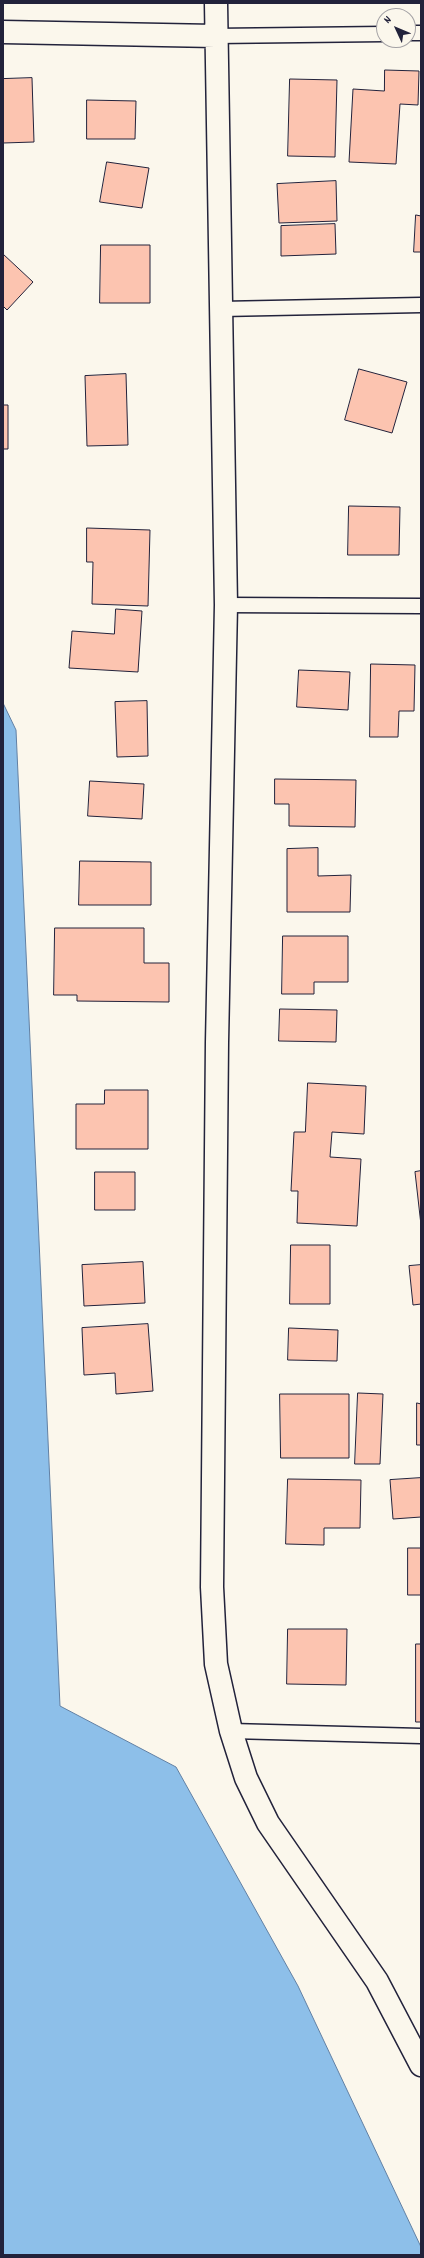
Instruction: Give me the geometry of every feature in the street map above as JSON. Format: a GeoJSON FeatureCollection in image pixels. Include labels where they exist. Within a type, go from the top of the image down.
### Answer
{"type":"FeatureCollection","features":[{"type":"Feature","properties":{"kind":"street"},"geometry":{"type":"LineString","coordinates":[[216,3],[215,36],[226,605],[217,1042],[212,1587],[216,1664],[231,1731],[246,1778],[268,1823],[377,1981],[416,2045],[421,2065]]}},
{"type":"Feature","properties":{"kind":"street"},"geometry":{"type":"LineString","coordinates":[[3,32],[215,36]]}},
{"type":"Feature","properties":{"kind":"lane"},"geometry":{"type":"LineString","coordinates":[[215,36],[376,34]]}},
{"type":"Feature","properties":{"kind":"lane"},"geometry":{"type":"LineString","coordinates":[[221,309],[421,305]]}},
{"type":"Feature","properties":{"kind":"lane"},"geometry":{"type":"LineString","coordinates":[[226,605],[421,606]]}},
{"type":"Feature","properties":{"kind":"lane"},"geometry":{"type":"LineString","coordinates":[[231,1731],[421,1736]]}},
{"type":"Feature","properties":{"kind":"water"},"geometry":{"type":"Polygon","coordinates":[[[3,703],[16,730],[60,1706],[176,1767],[298,1986],[421,2247],[421,2255],[3,2255],[3,703]]]}},
{"type":"Feature","properties":{"kind":"building"},"geometry":{"type":"Polygon","coordinates":[[[385,70],[419,71],[418,105],[400,104],[396,164],[349,162],[353,89],[384,91],[385,70]]]}},
{"type":"Feature","properties":{"kind":"building"},"geometry":{"type":"Polygon","coordinates":[[[32,78],[34,142],[3,143],[3,79],[32,78]]]}},
{"type":"Feature","properties":{"kind":"building"},"geometry":{"type":"Polygon","coordinates":[[[290,79],[337,80],[335,157],[288,156],[290,79]]]}},
{"type":"Feature","properties":{"kind":"building"},"geometry":{"type":"Polygon","coordinates":[[[87,100],[136,101],[135,139],[87,139],[87,100]]]}},
{"type":"Feature","properties":{"kind":"building"},"geometry":{"type":"Polygon","coordinates":[[[107,162],[149,168],[142,208],[100,202],[107,162]]]}},
{"type":"Feature","properties":{"kind":"building"},"geometry":{"type":"Polygon","coordinates":[[[336,181],[337,221],[279,223],[277,184],[336,181]]]}},
{"type":"Feature","properties":{"kind":"building"},"geometry":{"type":"Polygon","coordinates":[[[416,215],[421,216],[421,252],[414,252],[416,215]]]}},
{"type":"Feature","properties":{"kind":"building"},"geometry":{"type":"Polygon","coordinates":[[[335,224],[336,254],[281,256],[281,226],[335,224]]]}},
{"type":"Feature","properties":{"kind":"building"},"geometry":{"type":"Polygon","coordinates":[[[101,245],[150,245],[150,303],[100,303],[101,245]]]}},
{"type":"Feature","properties":{"kind":"building"},"geometry":{"type":"Polygon","coordinates":[[[3,254],[33,282],[7,310],[3,306],[3,254]]]}},
{"type":"Feature","properties":{"kind":"building"},"geometry":{"type":"Polygon","coordinates":[[[359,369],[407,382],[392,433],[345,420],[359,369]]]}},
{"type":"Feature","properties":{"kind":"building"},"geometry":{"type":"Polygon","coordinates":[[[126,374],[128,445],[87,446],[85,376],[126,374]]]}},
{"type":"Feature","properties":{"kind":"building"},"geometry":{"type":"Polygon","coordinates":[[[3,405],[8,405],[8,449],[3,449],[3,405]]]}},
{"type":"Feature","properties":{"kind":"building"},"geometry":{"type":"Polygon","coordinates":[[[349,506],[400,507],[399,555],[348,555],[349,506]]]}},
{"type":"Feature","properties":{"kind":"building"},"geometry":{"type":"Polygon","coordinates":[[[87,528],[150,530],[148,606],[92,604],[93,562],[87,562],[87,528]]]}},
{"type":"Feature","properties":{"kind":"building"},"geometry":{"type":"Polygon","coordinates":[[[116,609],[142,611],[138,672],[69,668],[72,631],[114,634],[116,609]]]}},
{"type":"Feature","properties":{"kind":"building"},"geometry":{"type":"Polygon","coordinates":[[[371,664],[415,665],[414,711],[399,711],[398,737],[370,737],[371,664]]]}},
{"type":"Feature","properties":{"kind":"building"},"geometry":{"type":"Polygon","coordinates":[[[299,670],[350,672],[348,710],[297,707],[299,670]]]}},
{"type":"Feature","properties":{"kind":"building"},"geometry":{"type":"Polygon","coordinates":[[[147,701],[148,756],[117,757],[115,702],[147,701]]]}},
{"type":"Feature","properties":{"kind":"building"},"geometry":{"type":"Polygon","coordinates":[[[275,779],[356,780],[355,827],[289,826],[289,804],[275,804],[275,779]]]}},
{"type":"Feature","properties":{"kind":"building"},"geometry":{"type":"Polygon","coordinates":[[[90,781],[144,784],[142,819],[88,816],[90,781]]]}},
{"type":"Feature","properties":{"kind":"building"},"geometry":{"type":"Polygon","coordinates":[[[318,848],[318,876],[351,875],[350,912],[287,912],[287,849],[318,848]]]}},
{"type":"Feature","properties":{"kind":"building"},"geometry":{"type":"Polygon","coordinates":[[[80,861],[151,862],[151,905],[79,905],[80,861]]]}},
{"type":"Feature","properties":{"kind":"building"},"geometry":{"type":"Polygon","coordinates":[[[55,928],[144,928],[144,963],[169,963],[169,1002],[77,1001],[77,995],[54,995],[55,928]]]}},
{"type":"Feature","properties":{"kind":"building"},"geometry":{"type":"Polygon","coordinates":[[[283,936],[348,936],[348,982],[314,982],[314,994],[282,994],[283,936]]]}},
{"type":"Feature","properties":{"kind":"building"},"geometry":{"type":"Polygon","coordinates":[[[280,1009],[337,1010],[336,1042],[279,1041],[280,1009]]]}},
{"type":"Feature","properties":{"kind":"building"},"geometry":{"type":"Polygon","coordinates":[[[308,1083],[366,1086],[364,1134],[332,1132],[330,1157],[361,1159],[357,1226],[297,1223],[298,1191],[291,1191],[294,1132],[305,1132],[308,1083]]]}},
{"type":"Feature","properties":{"kind":"building"},"geometry":{"type":"Polygon","coordinates":[[[105,1090],[148,1090],[148,1149],[76,1149],[76,1104],[104,1104],[105,1090]]]}},
{"type":"Feature","properties":{"kind":"building"},"geometry":{"type":"Polygon","coordinates":[[[421,1171],[421,1225],[415,1172],[421,1171]]]}},
{"type":"Feature","properties":{"kind":"building"},"geometry":{"type":"Polygon","coordinates":[[[95,1172],[135,1172],[135,1210],[95,1210],[95,1172]]]}},
{"type":"Feature","properties":{"kind":"building"},"geometry":{"type":"Polygon","coordinates":[[[291,1245],[330,1245],[330,1304],[290,1304],[291,1245]]]}},
{"type":"Feature","properties":{"kind":"building"},"geometry":{"type":"Polygon","coordinates":[[[143,1262],[145,1303],[84,1306],[82,1265],[143,1262]]]}},
{"type":"Feature","properties":{"kind":"building"},"geometry":{"type":"Polygon","coordinates":[[[421,1265],[421,1304],[413,1305],[409,1266],[421,1265]]]}},
{"type":"Feature","properties":{"kind":"building"},"geometry":{"type":"Polygon","coordinates":[[[148,1324],[153,1391],[116,1394],[115,1373],[84,1375],[82,1328],[148,1324]]]}},
{"type":"Feature","properties":{"kind":"building"},"geometry":{"type":"Polygon","coordinates":[[[289,1328],[338,1330],[337,1361],[288,1360],[289,1328]]]}},
{"type":"Feature","properties":{"kind":"building"},"geometry":{"type":"Polygon","coordinates":[[[358,1393],[383,1394],[380,1464],[355,1464],[358,1393]]]}},
{"type":"Feature","properties":{"kind":"building"},"geometry":{"type":"Polygon","coordinates":[[[280,1394],[349,1394],[349,1458],[281,1458],[280,1394]]]}},
{"type":"Feature","properties":{"kind":"building"},"geometry":{"type":"Polygon","coordinates":[[[417,1403],[421,1404],[421,1445],[417,1445],[417,1403]]]}},
{"type":"Feature","properties":{"kind":"building"},"geometry":{"type":"Polygon","coordinates":[[[421,1478],[421,1517],[393,1519],[390,1480],[421,1478]]]}},
{"type":"Feature","properties":{"kind":"building"},"geometry":{"type":"Polygon","coordinates":[[[288,1479],[361,1480],[360,1528],[324,1528],[324,1545],[286,1544],[288,1479]]]}},
{"type":"Feature","properties":{"kind":"building"},"geometry":{"type":"Polygon","coordinates":[[[408,1548],[421,1548],[421,1595],[408,1595],[408,1548]]]}},
{"type":"Feature","properties":{"kind":"building"},"geometry":{"type":"Polygon","coordinates":[[[288,1629],[347,1629],[346,1685],[287,1684],[288,1629]]]}},
{"type":"Feature","properties":{"kind":"building"},"geometry":{"type":"Polygon","coordinates":[[[416,1644],[421,1644],[421,1722],[416,1722],[416,1644]]]}}]}
